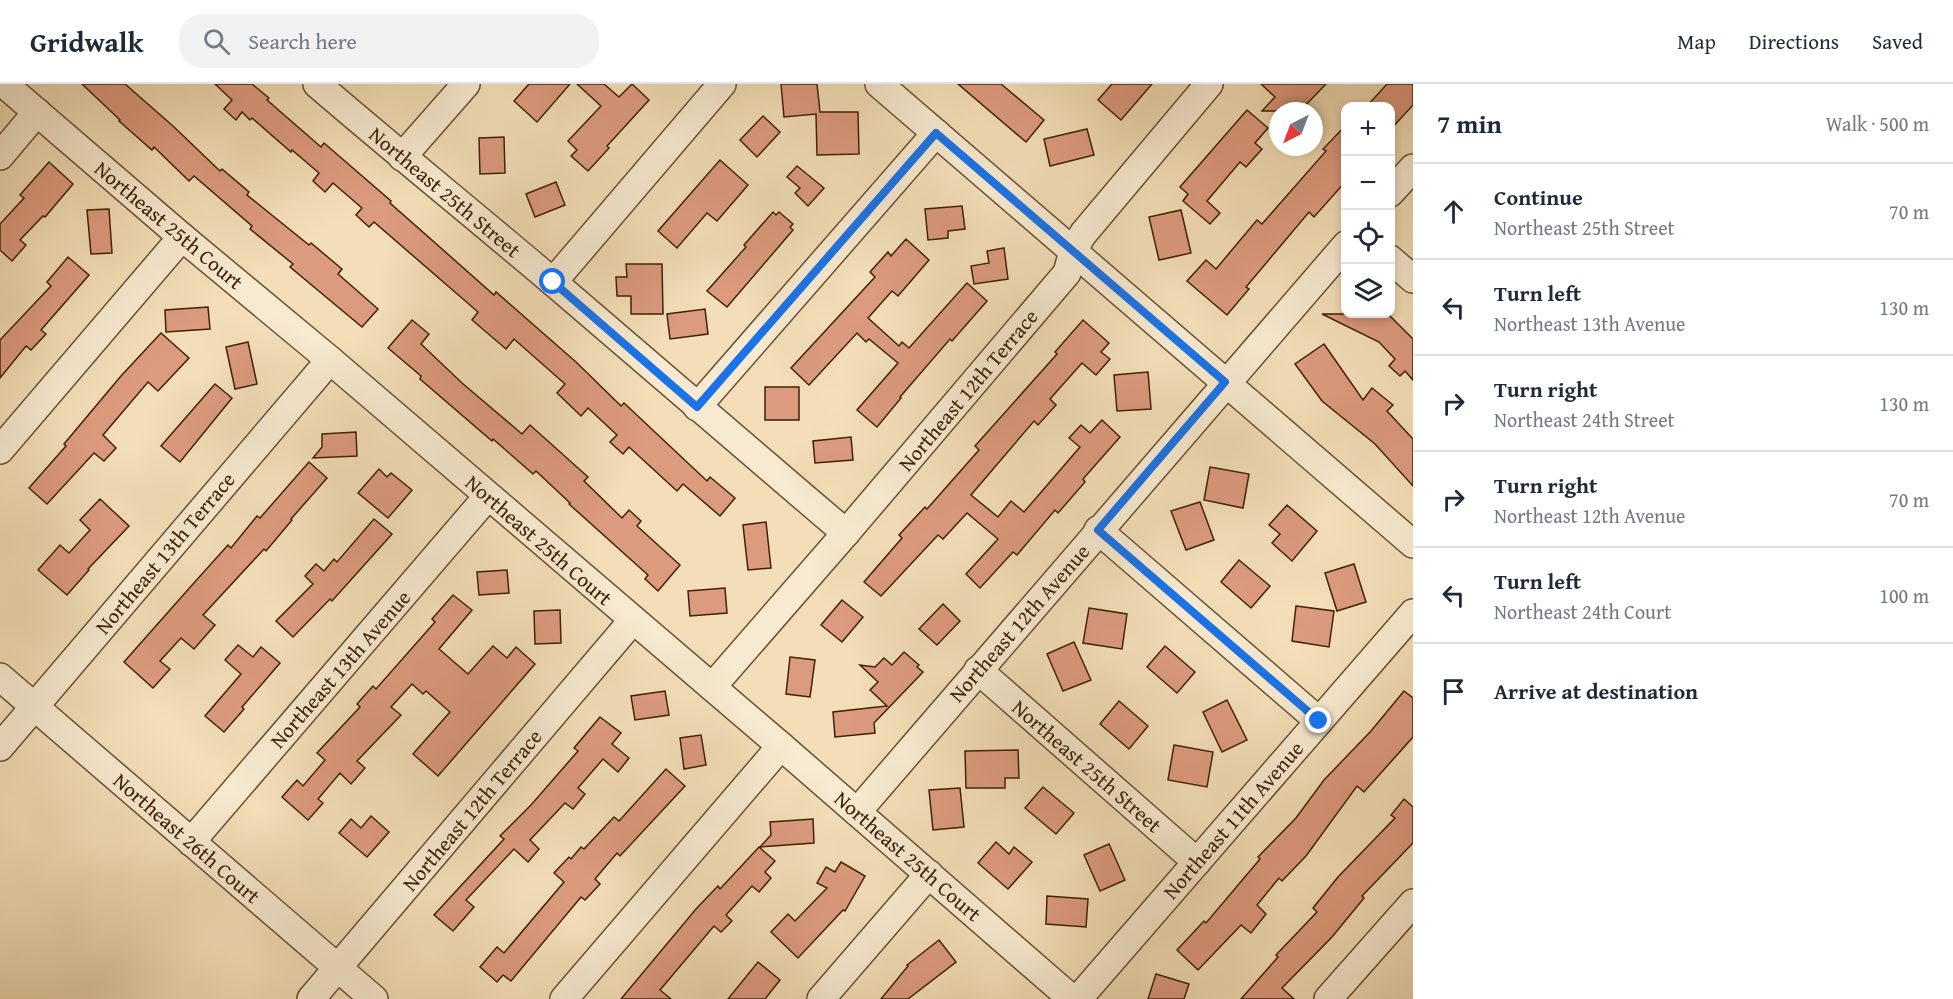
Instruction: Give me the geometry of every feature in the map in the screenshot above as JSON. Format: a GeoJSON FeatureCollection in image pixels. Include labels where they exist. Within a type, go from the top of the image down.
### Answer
{"type":"FeatureCollection","features":[{"type":"Feature","properties":{"kind":"street","name":"Northeast 25th Court"},"geometry":{"type":"LineString","coordinates":[[4,84],[781,746],[1072,999]]}},
{"type":"Feature","properties":{"kind":"street","name":"Northeast 25th Street"},"geometry":{"type":"LineString","coordinates":[[317,84],[553,282],[846,534]]}},
{"type":"Feature","properties":{"kind":"street"},"geometry":{"type":"LineString","coordinates":[[402,157],[466,84]]}},
{"type":"Feature","properties":{"kind":"street"},"geometry":{"type":"LineString","coordinates":[[553,282],[722,84]]}},
{"type":"Feature","properties":{"kind":"street"},"geometry":{"type":"LineString","coordinates":[[879,84],[1413,544]]}},
{"type":"Feature","properties":{"kind":"street","name":"Northeast 12th Terrace"},"geometry":{"type":"LineString","coordinates":[[712,687],[846,534],[1067,273],[1072,251],[1083,234],[1209,84]]}},
{"type":"Feature","properties":{"kind":"street"},"geometry":{"type":"LineString","coordinates":[[0,156],[37,112]]}},
{"type":"Feature","properties":{"kind":"street"},"geometry":{"type":"LineString","coordinates":[[697,407],[936,133]]}},
{"type":"Feature","properties":{"kind":"street"},"geometry":{"type":"LineString","coordinates":[[1395,188],[1413,168]]}},
{"type":"Feature","properties":{"kind":"street"},"geometry":{"type":"LineString","coordinates":[[0,450],[182,237]]}},
{"type":"Feature","properties":{"kind":"street","name":"Northeast 12th Avenue"},"geometry":{"type":"LineString","coordinates":[[857,812],[1225,382],[1341,251]]}},
{"type":"Feature","properties":{"kind":"street"},"geometry":{"type":"LineString","coordinates":[[1395,263],[1413,279]]}},
{"type":"Feature","properties":{"kind":"street","name":"Northeast 13th Terrace"},"geometry":{"type":"LineString","coordinates":[[0,747],[330,360]]}},
{"type":"Feature","properties":{"kind":"street","name":"Northeast 13th Avenue"},"geometry":{"type":"LineString","coordinates":[[191,842],[488,496]]}},
{"type":"Feature","properties":{"kind":"street"},"geometry":{"type":"LineString","coordinates":[[1098,530],[1319,721]]}},
{"type":"Feature","properties":{"kind":"street","name":"Northeast 11th Avenue"},"geometry":{"type":"LineString","coordinates":[[1078,999],[1413,613]]}},
{"type":"Feature","properties":{"kind":"street","name":"Northeast 12th Terrace"},"geometry":{"type":"LineString","coordinates":[[311,999],[633,620]]}},
{"type":"Feature","properties":{"kind":"street","name":"Northeast 25th Street"},"geometry":{"type":"LineString","coordinates":[[978,670],[1197,862]]}},
{"type":"Feature","properties":{"kind":"street","name":"Northeast 26th Court"},"geometry":{"type":"LineString","coordinates":[[0,677],[374,999]]}},
{"type":"Feature","properties":{"kind":"street"},"geometry":{"type":"LineString","coordinates":[[564,999],[781,746]]}},
{"type":"Feature","properties":{"kind":"street"},"geometry":{"type":"LineString","coordinates":[[821,999],[929,874]]}},
{"type":"Feature","properties":{"kind":"street"},"geometry":{"type":"LineString","coordinates":[[1328,999],[1413,903]]}},
{"type":"Feature","properties":{"kind":"building"},"geometry":{"type":"Polygon","coordinates":[[[82,84],[125,84],[220,171],[222,169],[249,192],[247,195],[342,269],[338,274],[378,309],[362,327],[290,267],[293,264],[250,229],[252,226],[194,176],[189,181],[154,147],[152,150],[119,121],[82,84]]]}},
{"type":"Feature","properties":{"kind":"building"},"geometry":{"type":"Polygon","coordinates":[[[215,84],[252,84],[321,147],[324,143],[391,201],[390,203],[494,295],[496,292],[576,362],[621,406],[624,403],[707,481],[710,477],[735,498],[720,516],[683,484],[677,491],[629,447],[623,454],[610,442],[617,435],[588,408],[581,416],[557,393],[565,384],[514,339],[506,349],[472,320],[478,312],[374,222],[369,227],[356,215],[362,208],[333,183],[325,192],[313,181],[319,173],[292,150],[291,152],[242,112],[236,120],[224,109],[232,100],[215,84]]]}},
{"type":"Feature","properties":{"kind":"building"},"geometry":{"type":"Polygon","coordinates":[[[529,84],[570,84],[537,122],[514,101],[529,84]]]}},
{"type":"Feature","properties":{"kind":"building"},"geometry":{"type":"Polygon","coordinates":[[[577,84],[604,84],[619,97],[632,84],[649,100],[607,146],[609,148],[588,171],[571,156],[577,150],[568,141],[601,106],[577,84]]]}},
{"type":"Feature","properties":{"kind":"building"},"geometry":{"type":"Polygon","coordinates":[[[781,84],[817,84],[820,112],[858,112],[859,154],[817,155],[816,114],[784,117],[781,84]]]}},
{"type":"Feature","properties":{"kind":"building"},"geometry":{"type":"Polygon","coordinates":[[[958,84],[1001,84],[1044,120],[1026,142],[958,84]]]}},
{"type":"Feature","properties":{"kind":"building"},"geometry":{"type":"Polygon","coordinates":[[[1112,84],[1152,84],[1121,120],[1098,100],[1112,84]]]}},
{"type":"Feature","properties":{"kind":"building"},"geometry":{"type":"Polygon","coordinates":[[[1261,84],[1326,84],[1309,102],[1270,102],[1275,97],[1261,84]]]}},
{"type":"Feature","properties":{"kind":"building"},"geometry":{"type":"Polygon","coordinates":[[[1387,84],[1413,84],[1413,105],[1395,125],[1395,102],[1371,102],[1387,84]]]}},
{"type":"Feature","properties":{"kind":"building"},"geometry":{"type":"Polygon","coordinates":[[[1269,103],[1269,111],[1262,111],[1269,103]]]}},
{"type":"Feature","properties":{"kind":"building"},"geometry":{"type":"Polygon","coordinates":[[[1247,110],[1268,128],[1255,143],[1262,149],[1246,167],[1240,162],[1207,201],[1220,213],[1210,224],[1183,201],[1188,194],[1180,187],[1247,110]]]}},
{"type":"Feature","properties":{"kind":"building"},"geometry":{"type":"Polygon","coordinates":[[[763,116],[780,132],[757,157],[740,140],[763,116]]]}},
{"type":"Feature","properties":{"kind":"building"},"geometry":{"type":"Polygon","coordinates":[[[1087,129],[1094,155],[1050,166],[1044,139],[1087,129]]]}},
{"type":"Feature","properties":{"kind":"building"},"geometry":{"type":"Polygon","coordinates":[[[1341,130],[1341,187],[1314,217],[1309,212],[1246,287],[1249,289],[1227,315],[1187,281],[1206,260],[1216,269],[1257,220],[1262,224],[1323,156],[1326,151],[1323,149],[1341,130]]]}},
{"type":"Feature","properties":{"kind":"building"},"geometry":{"type":"Polygon","coordinates":[[[504,137],[505,173],[480,174],[479,138],[504,137]]]}},
{"type":"Feature","properties":{"kind":"building"},"geometry":{"type":"Polygon","coordinates":[[[720,160],[748,185],[717,221],[707,213],[677,248],[658,231],[720,160]]]}},
{"type":"Feature","properties":{"kind":"building"},"geometry":{"type":"Polygon","coordinates":[[[49,162],[73,184],[45,217],[43,216],[20,240],[26,245],[12,261],[0,250],[0,224],[24,198],[20,195],[49,162]]]}},
{"type":"Feature","properties":{"kind":"building"},"geometry":{"type":"Polygon","coordinates":[[[797,166],[824,188],[808,206],[795,193],[800,188],[787,177],[797,166]]]}},
{"type":"Feature","properties":{"kind":"building"},"geometry":{"type":"Polygon","coordinates":[[[556,182],[565,205],[535,217],[526,194],[556,182]]]}},
{"type":"Feature","properties":{"kind":"building"},"geometry":{"type":"Polygon","coordinates":[[[962,206],[965,229],[948,231],[948,238],[928,240],[925,209],[962,206]]]}},
{"type":"Feature","properties":{"kind":"building"},"geometry":{"type":"Polygon","coordinates":[[[109,209],[112,253],[91,254],[87,210],[109,209]]]}},
{"type":"Feature","properties":{"kind":"building"},"geometry":{"type":"Polygon","coordinates":[[[1181,210],[1191,253],[1159,260],[1149,217],[1181,210]]]}},
{"type":"Feature","properties":{"kind":"building"},"geometry":{"type":"Polygon","coordinates":[[[773,212],[776,215],[779,212],[793,224],[790,227],[793,230],[727,307],[707,291],[773,212]]]}},
{"type":"Feature","properties":{"kind":"building"},"geometry":{"type":"Polygon","coordinates":[[[906,239],[929,260],[898,296],[892,291],[868,318],[899,346],[902,342],[909,348],[967,283],[987,301],[952,341],[950,339],[877,427],[857,410],[898,363],[869,339],[866,342],[857,333],[809,385],[791,368],[875,277],[870,272],[888,252],[891,256],[906,239]]]}},
{"type":"Feature","properties":{"kind":"building"},"geometry":{"type":"Polygon","coordinates":[[[1004,248],[1008,279],[974,284],[971,266],[989,263],[987,251],[1004,248]]]}},
{"type":"Feature","properties":{"kind":"building"},"geometry":{"type":"Polygon","coordinates":[[[68,257],[89,275],[41,330],[46,334],[31,350],[26,346],[0,378],[0,340],[51,286],[47,282],[68,257]]]}},
{"type":"Feature","properties":{"kind":"building"},"geometry":{"type":"Polygon","coordinates":[[[626,264],[662,264],[663,314],[631,314],[631,296],[617,296],[616,277],[627,277],[626,264]]]}},
{"type":"Feature","properties":{"kind":"building"},"geometry":{"type":"Polygon","coordinates":[[[208,307],[210,329],[166,332],[165,310],[208,307]]]}},
{"type":"Feature","properties":{"kind":"building"},"geometry":{"type":"Polygon","coordinates":[[[705,309],[708,334],[670,339],[667,314],[705,309]]]}},
{"type":"Feature","properties":{"kind":"building"},"geometry":{"type":"Polygon","coordinates":[[[1322,314],[1341,314],[1341,318],[1392,318],[1413,339],[1413,380],[1405,371],[1400,376],[1389,366],[1395,359],[1379,342],[1322,314]]]}},
{"type":"Feature","properties":{"kind":"building"},"geometry":{"type":"Polygon","coordinates":[[[412,320],[429,334],[421,344],[462,383],[522,434],[530,425],[588,477],[584,481],[622,518],[629,510],[641,521],[637,526],[680,565],[658,591],[645,579],[648,575],[536,471],[533,474],[493,439],[492,441],[388,348],[412,320]]]}},
{"type":"Feature","properties":{"kind":"building"},"geometry":{"type":"Polygon","coordinates":[[[1083,320],[1109,343],[1101,352],[1110,359],[1096,375],[1082,363],[1050,399],[1056,405],[1038,425],[1034,421],[971,495],[998,517],[1011,501],[1024,512],[1080,447],[1069,438],[1081,425],[1090,433],[1102,420],[1120,437],[1083,479],[1085,482],[1058,513],[1055,510],[1017,555],[1013,552],[980,588],[966,574],[998,539],[967,513],[943,539],[938,535],[881,596],[864,582],[902,538],[899,535],[925,507],[927,509],[979,450],[975,446],[1057,354],[1055,352],[1083,320]]]}},
{"type":"Feature","properties":{"kind":"building"},"geometry":{"type":"Polygon","coordinates":[[[161,333],[189,358],[158,391],[148,382],[103,435],[116,448],[104,461],[94,453],[47,504],[29,488],[66,446],[64,444],[121,376],[161,333]]]}},
{"type":"Feature","properties":{"kind":"building"},"geometry":{"type":"Polygon","coordinates":[[[248,342],[257,384],[235,389],[226,347],[248,342]]]}},
{"type":"Feature","properties":{"kind":"building"},"geometry":{"type":"Polygon","coordinates":[[[1324,344],[1363,400],[1372,388],[1393,405],[1387,411],[1413,439],[1413,486],[1375,444],[1322,401],[1295,364],[1324,344]]]}},
{"type":"Feature","properties":{"kind":"building"},"geometry":{"type":"Polygon","coordinates":[[[1148,372],[1151,409],[1117,411],[1114,375],[1148,372]]]}},
{"type":"Feature","properties":{"kind":"building"},"geometry":{"type":"Polygon","coordinates":[[[215,384],[232,398],[180,462],[161,446],[215,384]]]}},
{"type":"Feature","properties":{"kind":"building"},"geometry":{"type":"Polygon","coordinates":[[[765,387],[799,387],[799,420],[765,420],[765,387]]]}},
{"type":"Feature","properties":{"kind":"building"},"geometry":{"type":"Polygon","coordinates":[[[356,432],[357,456],[313,458],[322,447],[322,434],[356,432]]]}},
{"type":"Feature","properties":{"kind":"building"},"geometry":{"type":"Polygon","coordinates":[[[851,437],[853,460],[815,463],[813,441],[851,437]]]}},
{"type":"Feature","properties":{"kind":"building"},"geometry":{"type":"Polygon","coordinates":[[[309,462],[327,478],[266,551],[264,549],[203,615],[215,625],[194,649],[181,638],[160,661],[170,669],[153,688],[124,662],[228,545],[231,548],[257,516],[260,518],[309,462]]]}},
{"type":"Feature","properties":{"kind":"building"},"geometry":{"type":"Polygon","coordinates":[[[1210,467],[1249,474],[1243,508],[1204,500],[1210,467]]]}},
{"type":"Feature","properties":{"kind":"building"},"geometry":{"type":"Polygon","coordinates":[[[379,469],[387,477],[391,473],[412,490],[388,518],[358,493],[379,469]]]}},
{"type":"Feature","properties":{"kind":"building"},"geometry":{"type":"Polygon","coordinates":[[[100,499],[129,526],[67,595],[38,570],[60,545],[69,553],[90,530],[80,520],[100,499]]]}},
{"type":"Feature","properties":{"kind":"building"},"geometry":{"type":"Polygon","coordinates":[[[1200,502],[1214,540],[1186,550],[1171,511],[1200,502]]]}},
{"type":"Feature","properties":{"kind":"building"},"geometry":{"type":"Polygon","coordinates":[[[1287,505],[1317,531],[1292,561],[1272,543],[1280,534],[1269,525],[1287,505]]]}},
{"type":"Feature","properties":{"kind":"building"},"geometry":{"type":"Polygon","coordinates":[[[374,519],[392,534],[332,601],[330,599],[293,637],[276,621],[313,584],[305,576],[316,564],[324,571],[334,559],[337,562],[374,519]]]}},
{"type":"Feature","properties":{"kind":"building"},"geometry":{"type":"Polygon","coordinates":[[[766,522],[771,568],[748,570],[743,525],[766,522]]]}},
{"type":"Feature","properties":{"kind":"building"},"geometry":{"type":"Polygon","coordinates":[[[1239,560],[1270,586],[1251,608],[1221,582],[1239,560]]]}},
{"type":"Feature","properties":{"kind":"building"},"geometry":{"type":"Polygon","coordinates":[[[1354,564],[1366,602],[1337,611],[1325,573],[1354,564]]]}},
{"type":"Feature","properties":{"kind":"building"},"geometry":{"type":"Polygon","coordinates":[[[507,570],[509,593],[479,595],[477,572],[507,570]]]}},
{"type":"Feature","properties":{"kind":"building"},"geometry":{"type":"Polygon","coordinates":[[[725,588],[727,613],[690,616],[688,591],[725,588]]]}},
{"type":"Feature","properties":{"kind":"building"},"geometry":{"type":"Polygon","coordinates":[[[453,595],[472,610],[439,649],[468,674],[493,646],[507,658],[516,647],[535,664],[438,776],[413,754],[450,712],[426,691],[423,694],[412,684],[391,707],[401,715],[357,761],[365,768],[351,784],[340,773],[318,799],[323,803],[308,820],[282,797],[297,780],[303,786],[325,760],[317,753],[360,707],[357,704],[373,686],[376,689],[435,622],[432,619],[453,595]]]}},
{"type":"Feature","properties":{"kind":"building"},"geometry":{"type":"Polygon","coordinates":[[[842,600],[863,617],[842,642],[821,625],[842,600]]]}},
{"type":"Feature","properties":{"kind":"building"},"geometry":{"type":"Polygon","coordinates":[[[943,604],[960,621],[937,645],[919,629],[943,604]]]}},
{"type":"Feature","properties":{"kind":"building"},"geometry":{"type":"Polygon","coordinates":[[[1296,606],[1334,611],[1329,647],[1292,641],[1296,606]]]}},
{"type":"Feature","properties":{"kind":"building"},"geometry":{"type":"Polygon","coordinates":[[[1089,608],[1127,614],[1122,649],[1083,643],[1089,608]]]}},
{"type":"Feature","properties":{"kind":"building"},"geometry":{"type":"Polygon","coordinates":[[[560,610],[561,643],[535,644],[534,611],[560,610]]]}},
{"type":"Feature","properties":{"kind":"building"},"geometry":{"type":"Polygon","coordinates":[[[1074,642],[1091,680],[1063,691],[1047,654],[1074,642]]]}},
{"type":"Feature","properties":{"kind":"building"},"geometry":{"type":"Polygon","coordinates":[[[238,645],[253,657],[261,647],[280,663],[224,732],[205,716],[241,674],[225,660],[238,645]]]}},
{"type":"Feature","properties":{"kind":"building"},"geometry":{"type":"Polygon","coordinates":[[[1165,646],[1195,672],[1177,693],[1147,667],[1165,646]]]}},
{"type":"Feature","properties":{"kind":"building"},"geometry":{"type":"Polygon","coordinates":[[[904,652],[919,665],[917,667],[923,672],[874,723],[875,733],[835,737],[833,712],[887,706],[870,690],[878,682],[860,665],[875,667],[884,658],[892,665],[904,652]]]}},
{"type":"Feature","properties":{"kind":"building"},"geometry":{"type":"Polygon","coordinates":[[[790,657],[815,660],[810,697],[786,694],[790,657]]]}},
{"type":"Feature","properties":{"kind":"building"},"geometry":{"type":"Polygon","coordinates":[[[665,691],[669,715],[635,720],[631,696],[665,691]]]}},
{"type":"Feature","properties":{"kind":"building"},"geometry":{"type":"Polygon","coordinates":[[[1404,691],[1413,698],[1413,737],[1364,792],[1357,786],[1306,856],[1282,881],[1279,878],[1257,905],[1266,914],[1251,933],[1241,925],[1198,970],[1177,950],[1204,921],[1206,923],[1260,859],[1258,857],[1296,818],[1324,780],[1371,731],[1404,691]]]}},
{"type":"Feature","properties":{"kind":"building"},"geometry":{"type":"Polygon","coordinates":[[[1227,700],[1247,740],[1222,752],[1203,712],[1227,700]]]}},
{"type":"Feature","properties":{"kind":"building"},"geometry":{"type":"Polygon","coordinates":[[[1119,701],[1148,726],[1129,749],[1100,724],[1119,701]]]}},
{"type":"Feature","properties":{"kind":"building"},"geometry":{"type":"Polygon","coordinates":[[[600,717],[621,733],[612,744],[629,758],[618,772],[603,759],[578,788],[585,794],[573,809],[565,803],[530,840],[539,849],[528,862],[514,849],[466,900],[474,907],[453,931],[434,915],[504,839],[500,836],[531,805],[578,751],[574,748],[600,717]]]}},
{"type":"Feature","properties":{"kind":"building"},"geometry":{"type":"Polygon","coordinates":[[[701,735],[706,765],[684,769],[680,738],[701,735]]]}},
{"type":"Feature","properties":{"kind":"building"},"geometry":{"type":"Polygon","coordinates":[[[1174,745],[1213,752],[1207,787],[1168,780],[1174,745]]]}},
{"type":"Feature","properties":{"kind":"building"},"geometry":{"type":"Polygon","coordinates":[[[1018,750],[1019,778],[1005,778],[1005,788],[966,788],[965,751],[1018,750]]]}},
{"type":"Feature","properties":{"kind":"building"},"geometry":{"type":"Polygon","coordinates":[[[666,769],[685,786],[620,856],[617,853],[595,879],[600,884],[585,900],[581,897],[511,981],[503,975],[497,982],[480,967],[497,947],[504,953],[564,882],[554,873],[581,847],[584,849],[614,817],[619,821],[666,769]]]}},
{"type":"Feature","properties":{"kind":"building"},"geometry":{"type":"Polygon","coordinates":[[[1043,787],[1074,813],[1056,834],[1025,808],[1043,787]]]}},
{"type":"Feature","properties":{"kind":"building"},"geometry":{"type":"Polygon","coordinates":[[[960,788],[964,827],[933,830],[929,790],[960,788]]]}},
{"type":"Feature","properties":{"kind":"building"},"geometry":{"type":"Polygon","coordinates":[[[1404,799],[1413,807],[1413,843],[1362,896],[1364,898],[1332,937],[1282,988],[1294,999],[1241,999],[1278,957],[1276,955],[1317,912],[1313,908],[1338,877],[1395,818],[1391,815],[1404,799]]]}},
{"type":"Feature","properties":{"kind":"building"},"geometry":{"type":"Polygon","coordinates":[[[371,816],[389,832],[367,857],[339,833],[351,819],[361,828],[371,816]]]}},
{"type":"Feature","properties":{"kind":"building"},"geometry":{"type":"Polygon","coordinates":[[[813,819],[814,843],[760,847],[771,835],[770,822],[813,819]]]}},
{"type":"Feature","properties":{"kind":"building"},"geometry":{"type":"Polygon","coordinates":[[[996,842],[1009,854],[1014,847],[1032,862],[1008,889],[978,863],[996,842]]]}},
{"type":"Feature","properties":{"kind":"building"},"geometry":{"type":"Polygon","coordinates":[[[1109,844],[1125,880],[1100,891],[1084,855],[1109,844]]]}},
{"type":"Feature","properties":{"kind":"building"},"geometry":{"type":"Polygon","coordinates":[[[759,847],[775,861],[765,872],[771,878],[759,892],[752,886],[726,915],[732,921],[721,932],[714,926],[660,990],[671,999],[621,999],[696,909],[718,886],[720,889],[759,847]]]}},
{"type":"Feature","properties":{"kind":"building"},"geometry":{"type":"Polygon","coordinates":[[[841,862],[865,876],[845,911],[843,910],[798,958],[771,932],[788,914],[795,921],[827,888],[817,883],[826,867],[835,872],[841,862]]]}},
{"type":"Feature","properties":{"kind":"building"},"geometry":{"type":"Polygon","coordinates":[[[1047,896],[1088,899],[1086,927],[1046,924],[1047,896]]]}},
{"type":"Feature","properties":{"kind":"building"},"geometry":{"type":"Polygon","coordinates":[[[939,940],[956,962],[908,999],[881,999],[907,965],[939,940]]]}},
{"type":"Feature","properties":{"kind":"building"},"geometry":{"type":"Polygon","coordinates":[[[758,962],[780,980],[765,999],[728,999],[758,962]]]}},
{"type":"Feature","properties":{"kind":"building"},"geometry":{"type":"Polygon","coordinates":[[[1156,974],[1189,984],[1184,999],[1148,999],[1156,974]]]}},
{"type":"Feature","properties":{"kind":"route"},"geometry":{"type":"LineString","coordinates":[[553,282],[697,407],[936,133],[1225,382],[1098,530],[1319,721]]}}]}
